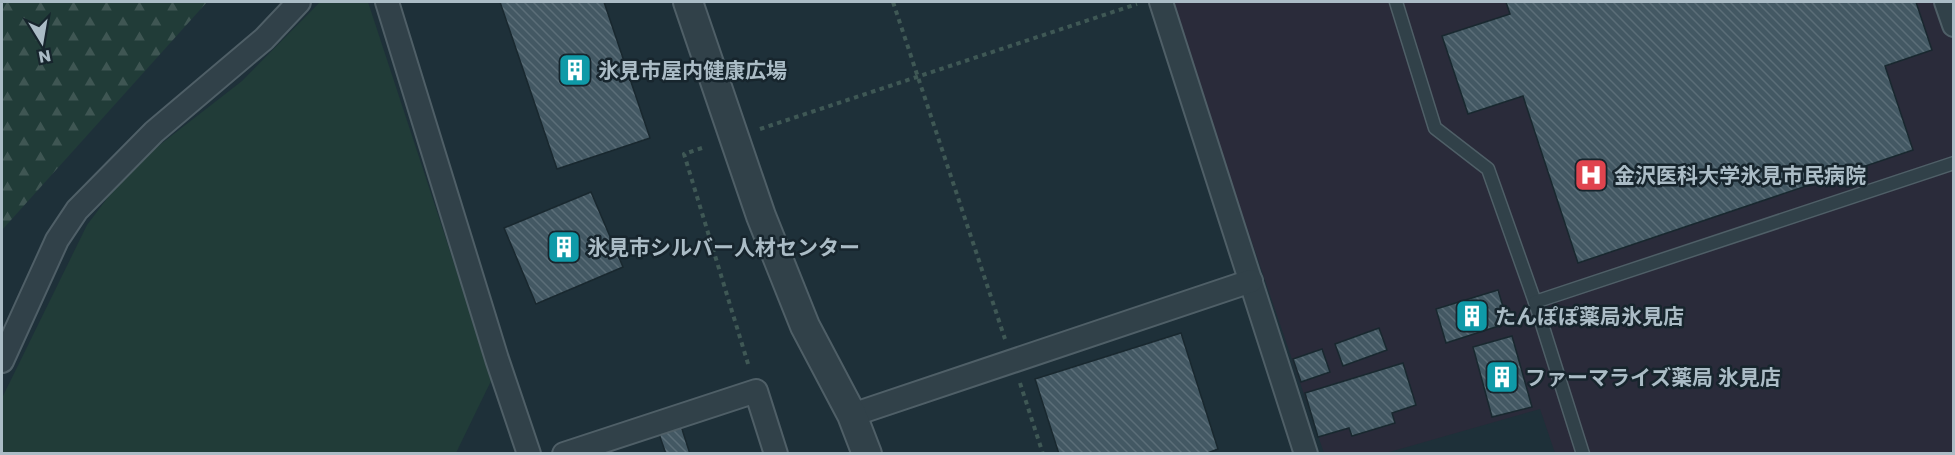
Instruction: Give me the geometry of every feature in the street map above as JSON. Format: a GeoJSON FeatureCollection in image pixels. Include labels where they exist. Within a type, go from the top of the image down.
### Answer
{"type":"FeatureCollection","features":[{"type":"Feature","properties":{"kind":"street"},"geometry":{"type":"LineString","coordinates":[[2,361],[8,333],[57,240],[77,210],[154,132],[264,39],[299,2]]}},
{"type":"Feature","properties":{"kind":"street"},"geometry":{"type":"LineString","coordinates":[[387,2],[497,359],[529,453]]}},
{"type":"Feature","properties":{"kind":"street"},"geometry":{"type":"LineString","coordinates":[[688,2],[765,227],[805,327],[852,415],[867,453]]}},
{"type":"Feature","properties":{"kind":"street"},"geometry":{"type":"LineString","coordinates":[[1161,2],[1306,453]]}},
{"type":"Feature","properties":{"kind":"street"},"geometry":{"type":"LineString","coordinates":[[1946,2],[1953,24]]}},
{"type":"Feature","properties":{"kind":"street"},"geometry":{"type":"LineString","coordinates":[[852,415],[1251,281]]}},
{"type":"Feature","properties":{"kind":"street"},"geometry":{"type":"LineString","coordinates":[[564,453],[756,391],[776,453]]}},
{"type":"Feature","properties":{"kind":"lane"},"geometry":{"type":"LineString","coordinates":[[1396,2],[1435,128],[1488,169],[1535,302],[1583,453]]}},
{"type":"Feature","properties":{"kind":"lane"},"geometry":{"type":"LineString","coordinates":[[1535,302],[1953,163]]}},
{"type":"Feature","properties":{"kind":"path"},"geometry":{"type":"LineString","coordinates":[[893,2],[1043,453]]}},
{"type":"Feature","properties":{"kind":"path"},"geometry":{"type":"LineString","coordinates":[[754,131],[1144,2]]}},
{"type":"Feature","properties":{"kind":"path"},"geometry":{"type":"LineString","coordinates":[[702,148],[684,154],[756,391]]}},
{"type":"Feature","properties":{"kind":"shaded area","name":"金沢医科大学氷見市民病院"},"geometry":{"type":"Polygon","coordinates":[[[1170,2],[1953,2],[1953,450],[1944,454],[1555,453],[1540,409],[1386,453],[1324,453],[1170,2]]]}},
{"type":"Feature","properties":{"kind":"green space"},"geometry":{"type":"Polygon","coordinates":[[[2,2],[207,2],[2,230],[2,2]]]}},
{"type":"Feature","properties":{"kind":"green space"},"geometry":{"type":"Polygon","coordinates":[[[320,2],[368,2],[491,381],[456,453],[2,453],[2,398],[87,225],[130,168],[242,81],[320,2]]]}},
{"type":"Feature","properties":{"kind":"building","name":"氷見市屋内健康広場"},"geometry":{"type":"Polygon","coordinates":[[[500,2],[604,2],[650,138],[557,169],[500,2]]]}},
{"type":"Feature","properties":{"kind":"building"},"geometry":{"type":"Polygon","coordinates":[[[1506,2],[1916,2],[1932,50],[1885,66],[1913,150],[1578,263],[1523,96],[1468,114],[1442,36],[1510,14],[1506,2]]]}},
{"type":"Feature","properties":{"kind":"building","name":"氷見市シルバー人材センター"},"geometry":{"type":"Polygon","coordinates":[[[591,192],[623,267],[536,304],[504,228],[591,192]]]}},
{"type":"Feature","properties":{"kind":"building","name":"たんぽぽ薬局氷見店"},"geometry":{"type":"Polygon","coordinates":[[[1498,290],[1508,323],[1446,343],[1436,309],[1498,290]]]}},
{"type":"Feature","properties":{"kind":"building"},"geometry":{"type":"Polygon","coordinates":[[[1379,328],[1387,350],[1343,366],[1335,344],[1379,328]]]}},
{"type":"Feature","properties":{"kind":"building"},"geometry":{"type":"Polygon","coordinates":[[[1181,333],[1218,449],[1205,454],[1059,454],[1035,379],[1181,333]]]}},
{"type":"Feature","properties":{"kind":"building","name":"ファーマライズ薬局 氷見店"},"geometry":{"type":"Polygon","coordinates":[[[1512,336],[1532,407],[1492,417],[1473,347],[1512,336]]]}},
{"type":"Feature","properties":{"kind":"building"},"geometry":{"type":"Polygon","coordinates":[[[1322,349],[1330,372],[1301,382],[1293,359],[1322,349]]]}},
{"type":"Feature","properties":{"kind":"building"},"geometry":{"type":"Polygon","coordinates":[[[1403,363],[1416,405],[1392,413],[1395,423],[1352,436],[1349,428],[1318,437],[1305,393],[1403,363]]]}},
{"type":"Feature","properties":{"kind":"building"},"geometry":{"type":"Polygon","coordinates":[[[681,426],[690,454],[666,454],[659,434],[681,426]]]}},
{"type":"Feature","properties":{"kind":"place","name":"氷見市屋内健康広場"},"geometry":{"type":"Point","coordinates":[575,70]}},
{"type":"Feature","properties":{"kind":"place","name":"金沢医科大学氷見市民病院"},"geometry":{"type":"Point","coordinates":[1591,175]}},
{"type":"Feature","properties":{"kind":"place","name":"氷見市シルバー人材センター"},"geometry":{"type":"Point","coordinates":[564,247]}},
{"type":"Feature","properties":{"kind":"place","name":"たんぽぽ薬局氷見店"},"geometry":{"type":"Point","coordinates":[1472,316]}},
{"type":"Feature","properties":{"kind":"place","name":"ファーマライズ薬局 氷見店"},"geometry":{"type":"Point","coordinates":[1502,377]}}]}
